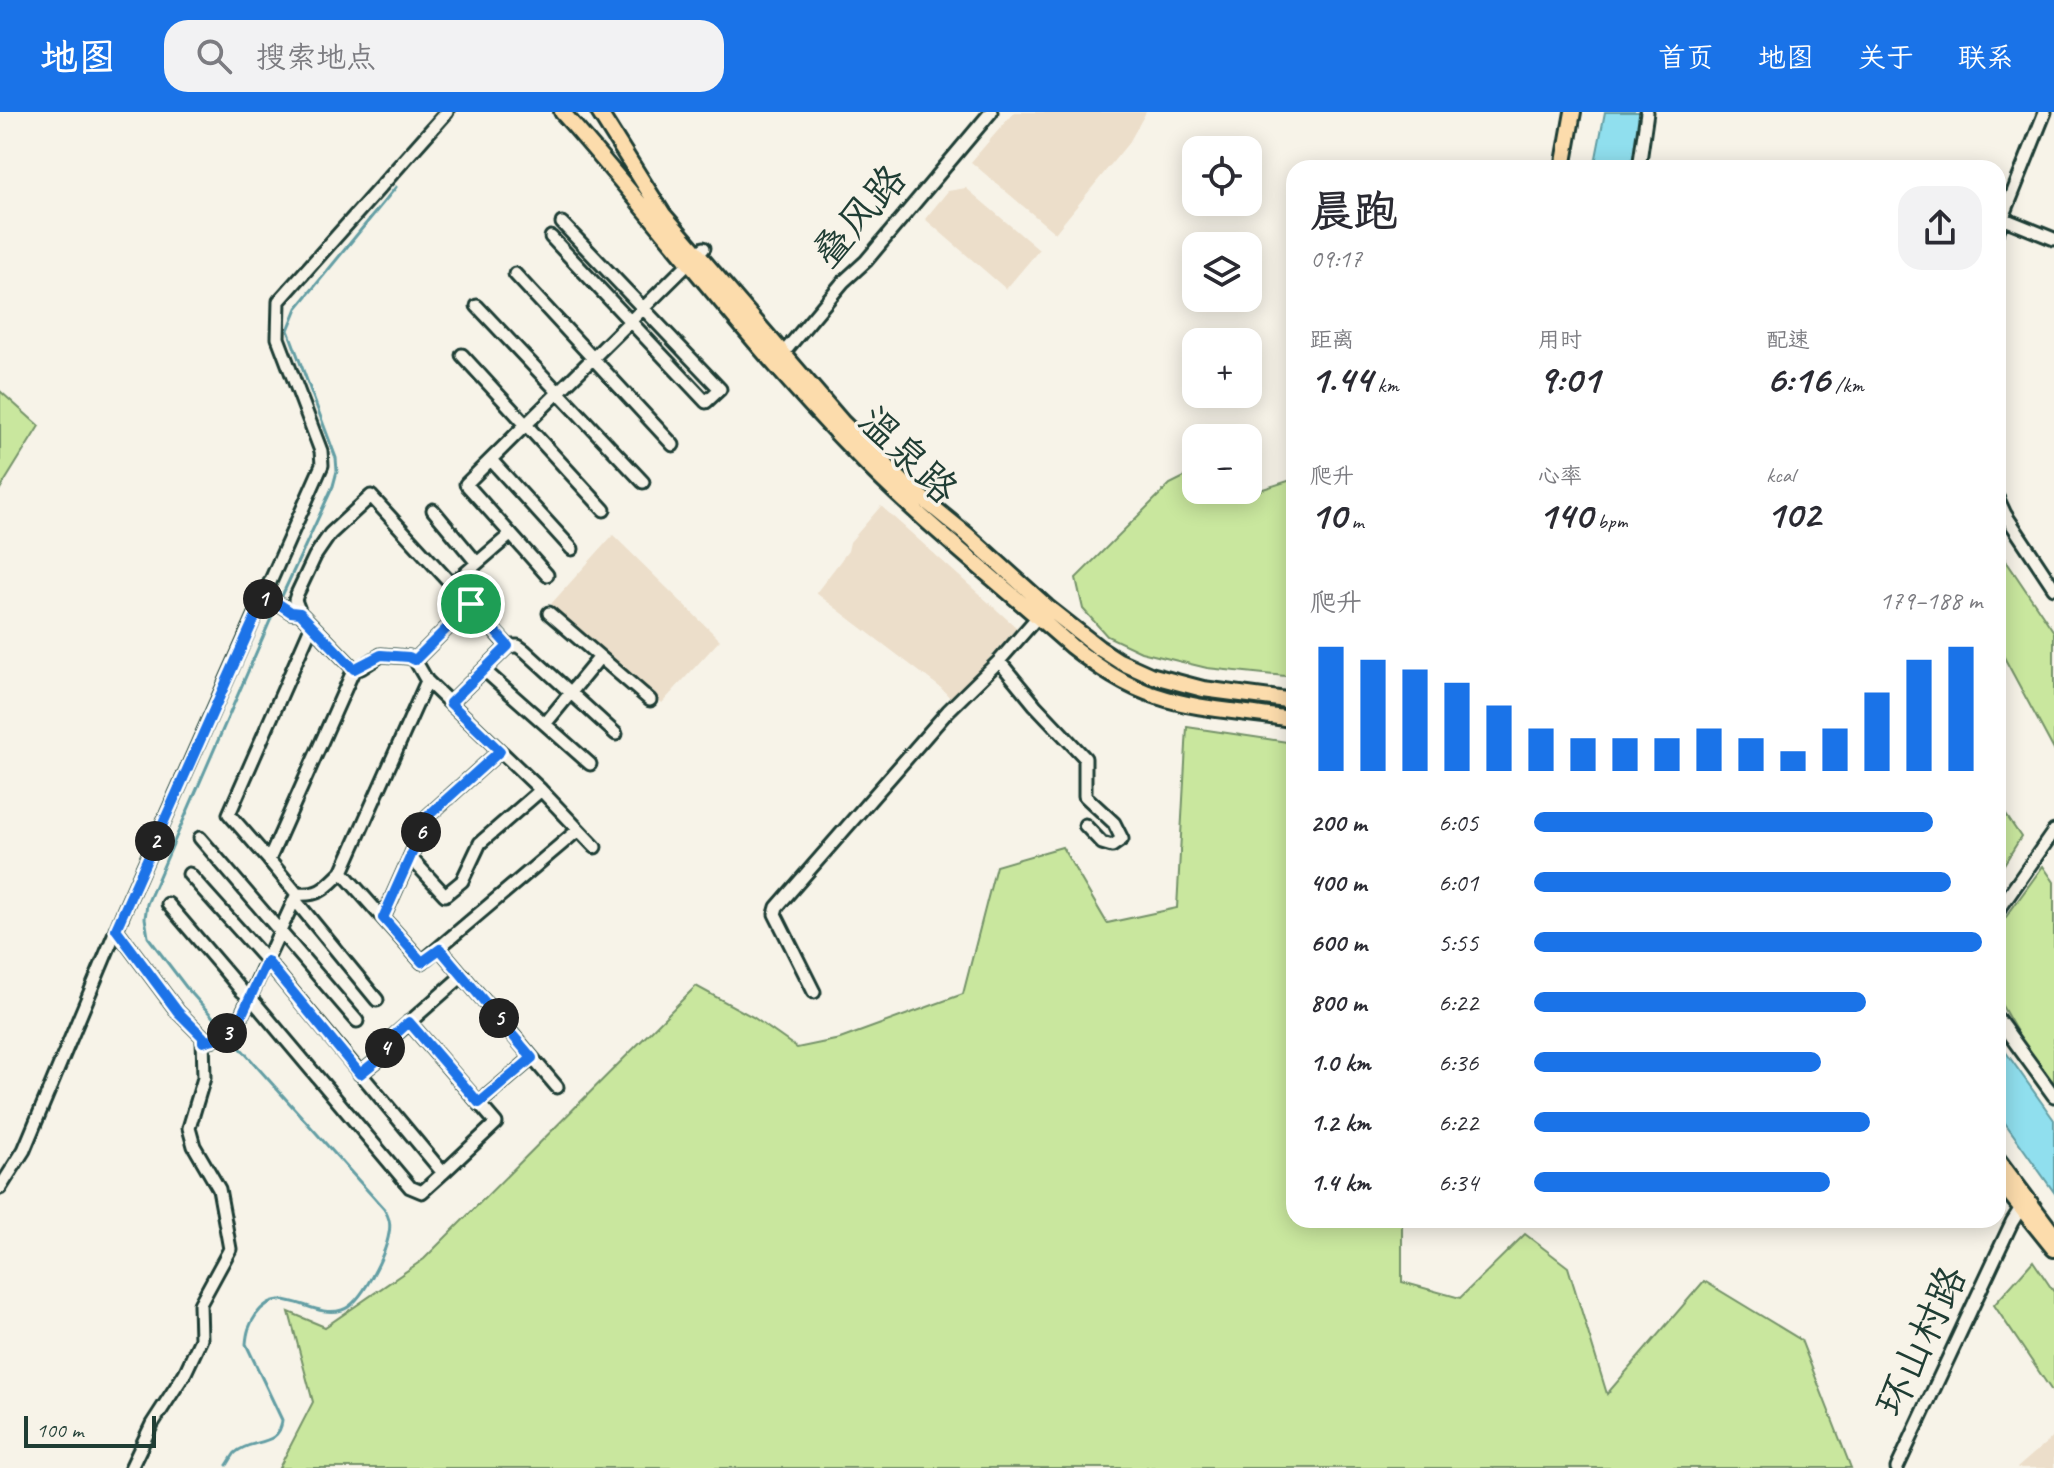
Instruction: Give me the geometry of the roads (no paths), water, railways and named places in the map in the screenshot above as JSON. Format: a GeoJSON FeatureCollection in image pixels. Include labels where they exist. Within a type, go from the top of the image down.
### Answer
{"type":"FeatureCollection","features":[{"type":"Feature","properties":{"kind":"main road","name":"温泉路"},"geometry":{"type":"LineString","coordinates":[[562,112],[697,255]]}},
{"type":"Feature","properties":{"kind":"main road","name":"温泉路"},"geometry":{"type":"LineString","coordinates":[[599,112],[663,214],[779,359],[884,464],[1097,666],[1123,682],[1158,697],[1286,719]]}},
{"type":"Feature","properties":{"kind":"main road"},"geometry":{"type":"LineString","coordinates":[[1564,160],[1573,112]]}},
{"type":"Feature","properties":{"kind":"main road","name":"温泉路"},"geometry":{"type":"LineString","coordinates":[[1042,612],[1119,661],[1150,675],[1203,689],[1286,700]]}},
{"type":"Feature","properties":{"kind":"main road"},"geometry":{"type":"LineString","coordinates":[[2006,1173],[2054,1249]]}},
{"type":"Feature","properties":{"kind":"main road"},"geometry":{"type":"LineString","coordinates":[[2006,1186],[2054,1235]]}},
{"type":"Feature","properties":{"kind":"main road"},"geometry":{"type":"LineString","coordinates":[[2006,1194],[2024,1203]]}},
{"type":"Feature","properties":{"kind":"street"},"geometry":{"type":"LineString","coordinates":[[0,1188],[24,1150],[116,929],[274,601],[322,465],[321,451],[278,338],[279,301],[447,112]]}},
{"type":"Feature","properties":{"kind":"street","name":"叠风路"},"geometry":{"type":"LineString","coordinates":[[779,359],[991,112]]}},
{"type":"Feature","properties":{"kind":"street"},"geometry":{"type":"LineString","coordinates":[[1640,160],[1647,112]]}},
{"type":"Feature","properties":{"kind":"street"},"geometry":{"type":"LineString","coordinates":[[2006,209],[2045,112]]}},
{"type":"Feature","properties":{"kind":"street"},"geometry":{"type":"LineString","coordinates":[[551,237],[706,402],[720,389],[562,223]]}},
{"type":"Feature","properties":{"kind":"street"},"geometry":{"type":"LineString","coordinates":[[2006,226],[2054,239]]}},
{"type":"Feature","properties":{"kind":"street"},"geometry":{"type":"LineString","coordinates":[[547,575],[466,484],[697,255]]}},
{"type":"Feature","properties":{"kind":"street"},"geometry":{"type":"LineString","coordinates":[[515,274],[673,445]]}},
{"type":"Feature","properties":{"kind":"street"},"geometry":{"type":"LineString","coordinates":[[477,306],[643,482]]}},
{"type":"Feature","properties":{"kind":"street"},"geometry":{"type":"LineString","coordinates":[[462,355],[604,510]]}},
{"type":"Feature","properties":{"kind":"street"},"geometry":{"type":"LineString","coordinates":[[491,460],[572,549]]}},
{"type":"Feature","properties":{"kind":"street"},"geometry":{"type":"LineString","coordinates":[[354,669],[300,613],[295,600],[315,556],[330,534],[371,496],[508,646]]}},
{"type":"Feature","properties":{"kind":"street"},"geometry":{"type":"LineString","coordinates":[[433,510],[477,563]]}},
{"type":"Feature","properties":{"kind":"street"},"geometry":{"type":"LineString","coordinates":[[2006,516],[2054,588]]}},
{"type":"Feature","properties":{"kind":"street"},"geometry":{"type":"LineString","coordinates":[[453,584],[511,534]]}},
{"type":"Feature","properties":{"kind":"street"},"geometry":{"type":"LineString","coordinates":[[274,601],[291,612],[300,613]]}},
{"type":"Feature","properties":{"kind":"street"},"geometry":{"type":"LineString","coordinates":[[415,660],[471,604]]}},
{"type":"Feature","properties":{"kind":"street"},"geometry":{"type":"LineString","coordinates":[[814,992],[775,914],[777,907],[948,711],[999,661],[1042,612]]}},
{"type":"Feature","properties":{"kind":"street"},"geometry":{"type":"LineString","coordinates":[[549,613],[650,700]]}},
{"type":"Feature","properties":{"kind":"street"},"geometry":{"type":"LineString","coordinates":[[312,625],[229,814],[269,860],[377,1000]]}},
{"type":"Feature","properties":{"kind":"street"},"geometry":{"type":"LineString","coordinates":[[450,703],[508,646],[518,646],[616,734]]}},
{"type":"Feature","properties":{"kind":"street"},"geometry":{"type":"LineString","coordinates":[[269,860],[354,669],[381,655],[415,660],[427,681],[541,790],[595,847]]}},
{"type":"Feature","properties":{"kind":"street"},"geometry":{"type":"LineString","coordinates":[[545,724],[600,657]]}},
{"type":"Feature","properties":{"kind":"street"},"geometry":{"type":"LineString","coordinates":[[999,661],[1056,729],[1085,758],[1085,796],[1114,823],[1122,839],[1112,846],[1102,843],[1085,825]]}},
{"type":"Feature","properties":{"kind":"street"},"geometry":{"type":"LineString","coordinates":[[484,670],[590,764]]}},
{"type":"Feature","properties":{"kind":"street"},"geometry":{"type":"LineString","coordinates":[[296,897],[321,892],[342,872],[427,681]]}},
{"type":"Feature","properties":{"kind":"street"},"geometry":{"type":"LineString","coordinates":[[383,918],[429,815],[500,751]]}},
{"type":"Feature","properties":{"kind":"street"},"geometry":{"type":"LineString","coordinates":[[410,857],[445,895],[462,881],[480,843],[541,790]]}},
{"type":"Feature","properties":{"kind":"street"},"geometry":{"type":"LineString","coordinates":[[342,872],[422,962],[578,830]]}},
{"type":"Feature","properties":{"kind":"street"},"geometry":{"type":"LineString","coordinates":[[2006,900],[2054,831]]}},
{"type":"Feature","properties":{"kind":"street"},"geometry":{"type":"LineString","coordinates":[[200,838],[357,1021]]}},
{"type":"Feature","properties":{"kind":"street"},"geometry":{"type":"LineString","coordinates":[[189,874],[267,961],[443,1173]]}},
{"type":"Feature","properties":{"kind":"street"},"geometry":{"type":"LineString","coordinates":[[203,1042],[227,1033],[237,1025],[296,897]]}},
{"type":"Feature","properties":{"kind":"street"},"geometry":{"type":"LineString","coordinates":[[168,904],[410,1187],[422,1192],[496,1123],[409,1022]]}},
{"type":"Feature","properties":{"kind":"street"},"geometry":{"type":"LineString","coordinates":[[116,929],[163,993],[203,1037],[204,1078],[189,1128],[194,1146],[219,1189],[230,1249],[200,1304],[201,1339],[185,1373],[152,1424],[131,1468]]}},
{"type":"Feature","properties":{"kind":"street"},"geometry":{"type":"LineString","coordinates":[[440,949],[557,1087]]}},
{"type":"Feature","properties":{"kind":"street"},"geometry":{"type":"LineString","coordinates":[[360,1074],[380,1058],[387,1042],[463,975]]}},
{"type":"Feature","properties":{"kind":"street"},"geometry":{"type":"LineString","coordinates":[[2006,1030],[2054,1096]]}},
{"type":"Feature","properties":{"kind":"street"},"geometry":{"type":"LineString","coordinates":[[479,1103],[532,1058]]}},
{"type":"Feature","properties":{"kind":"street","name":"环山村路"},"geometry":{"type":"LineString","coordinates":[[1897,1468],[2024,1203]]}},
{"type":"Feature","properties":{"kind":"water"},"geometry":{"type":"Polygon","coordinates":[[[1605,112],[1646,112],[1638,160],[1596,160],[1605,112]]]}},
{"type":"Feature","properties":{"kind":"water"},"geometry":{"type":"Polygon","coordinates":[[[2006,1052],[2054,1120],[2054,1192],[2006,1124],[2006,1052]]]}},
{"type":"Feature","properties":{"kind":"waterway"},"geometry":{"type":"LineString","coordinates":[[280,600],[333,486],[337,471],[336,458],[288,330],[297,308],[396,187]]}},
{"type":"Feature","properties":{"kind":"waterway"},"geometry":{"type":"LineString","coordinates":[[227,1465],[242,1448],[276,1435],[282,1420],[246,1344],[256,1315],[276,1300],[330,1312],[350,1306],[378,1265],[390,1226],[384,1209],[186,987],[148,937],[145,918],[147,904],[276,607]]}}]}
